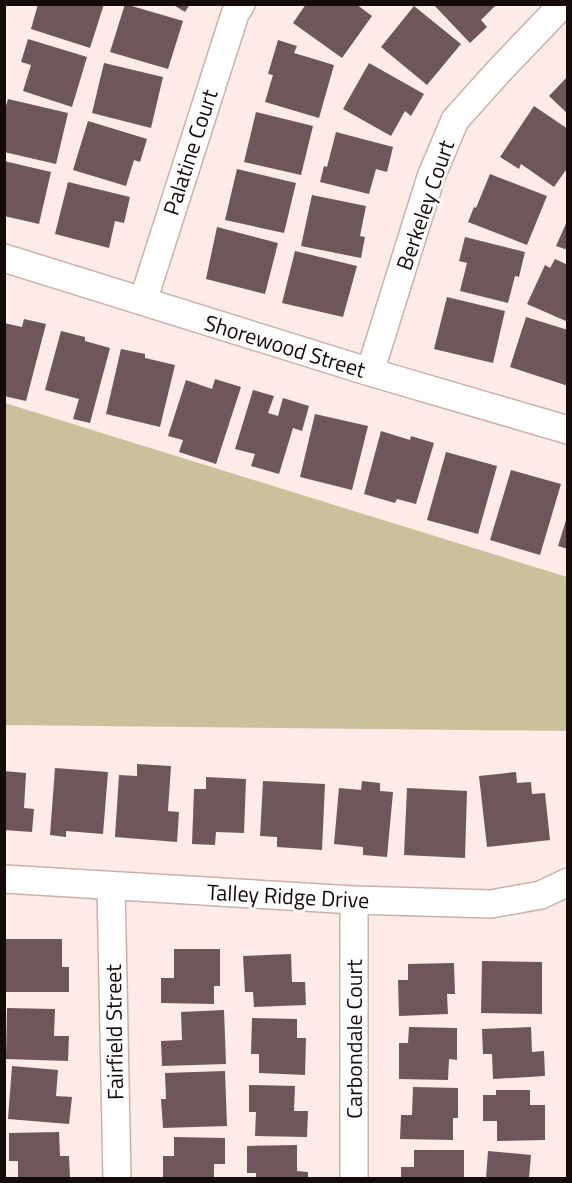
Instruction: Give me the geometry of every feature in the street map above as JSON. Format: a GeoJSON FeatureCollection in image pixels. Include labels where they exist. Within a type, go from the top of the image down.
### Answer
{"type":"FeatureCollection","features":[{"type":"Feature","properties":{"kind":"street","name":"Palatine Court"},"geometry":{"type":"LineString","coordinates":[[143,301],[228,35],[241,4]]}},
{"type":"Feature","properties":{"kind":"street","name":"Berkeley Court"},"geometry":{"type":"LineString","coordinates":[[370,372],[431,177],[455,120],[563,4]]}},
{"type":"Feature","properties":{"kind":"street","name":"Shorewood Street"},"geometry":{"type":"LineString","coordinates":[[4,258],[370,372],[567,430]]}},
{"type":"Feature","properties":{"kind":"street","name":"Talley Ridge Drive"},"geometry":{"type":"LineString","coordinates":[[4,879],[354,900],[491,904],[541,895],[567,882]]}},
{"type":"Feature","properties":{"kind":"street","name":"Fairfield Street"},"geometry":{"type":"LineString","coordinates":[[111,886],[117,1179]]}},
{"type":"Feature","properties":{"kind":"street","name":"Carbondale Court"},"geometry":{"type":"LineString","coordinates":[[354,900],[354,1179]]}},
{"type":"Feature","properties":{"kind":"shaded area"},"geometry":{"type":"Polygon","coordinates":[[[5,403],[567,577],[567,731],[5,725],[5,403]]]}},
{"type":"Feature","properties":{"kind":"building"},"geometry":{"type":"Polygon","coordinates":[[[38,4],[104,4],[90,48],[31,29],[38,4]]]}},
{"type":"Feature","properties":{"kind":"building"},"geometry":{"type":"Polygon","coordinates":[[[125,4],[183,21],[168,69],[110,52],[125,4]]]}},
{"type":"Feature","properties":{"kind":"building"},"geometry":{"type":"Polygon","coordinates":[[[172,4],[190,4],[185,12],[172,4]]]}},
{"type":"Feature","properties":{"kind":"building"},"geometry":{"type":"Polygon","coordinates":[[[306,4],[356,4],[372,16],[342,58],[293,23],[306,4]]]}},
{"type":"Feature","properties":{"kind":"building"},"geometry":{"type":"Polygon","coordinates":[[[433,4],[497,4],[481,20],[487,27],[470,43],[433,4]]]}},
{"type":"Feature","properties":{"kind":"building"},"geometry":{"type":"Polygon","coordinates":[[[414,6],[461,44],[427,85],[381,47],[414,6]]]}},
{"type":"Feature","properties":{"kind":"building"},"geometry":{"type":"Polygon","coordinates":[[[28,39],[87,57],[72,107],[23,91],[31,65],[21,62],[28,39]]]}},
{"type":"Feature","properties":{"kind":"building"},"geometry":{"type":"Polygon","coordinates":[[[278,40],[297,46],[294,53],[334,65],[319,118],[265,102],[273,75],[268,74],[278,40]]]}},
{"type":"Feature","properties":{"kind":"building"},"geometry":{"type":"Polygon","coordinates":[[[104,63],[163,77],[151,128],[92,113],[104,63]]]}},
{"type":"Feature","properties":{"kind":"building"},"geometry":{"type":"Polygon","coordinates":[[[369,63],[424,94],[411,116],[405,111],[391,136],[343,109],[369,63]]]}},
{"type":"Feature","properties":{"kind":"building"},"geometry":{"type":"Polygon","coordinates":[[[568,76],[568,114],[549,96],[568,76]]]}},
{"type":"Feature","properties":{"kind":"building"},"geometry":{"type":"Polygon","coordinates":[[[8,99],[68,113],[56,164],[4,152],[4,113],[8,99]]]}},
{"type":"Feature","properties":{"kind":"building"},"geometry":{"type":"Polygon","coordinates":[[[534,106],[568,129],[568,167],[554,187],[521,164],[519,169],[500,157],[534,106]]]}},
{"type":"Feature","properties":{"kind":"building"},"geometry":{"type":"Polygon","coordinates":[[[256,112],[313,126],[301,175],[244,162],[256,112]]]}},
{"type":"Feature","properties":{"kind":"building"},"geometry":{"type":"Polygon","coordinates":[[[88,121],[147,139],[140,162],[134,160],[126,186],[73,170],[88,121]]]}},
{"type":"Feature","properties":{"kind":"building"},"geometry":{"type":"Polygon","coordinates":[[[336,132],[393,147],[387,172],[376,169],[369,194],[320,182],[324,166],[327,167],[336,132]]]}},
{"type":"Feature","properties":{"kind":"building"},"geometry":{"type":"Polygon","coordinates":[[[4,161],[51,172],[39,224],[4,216],[4,161]]]}},
{"type":"Feature","properties":{"kind":"building"},"geometry":{"type":"Polygon","coordinates":[[[237,169],[296,183],[284,233],[225,220],[237,169]]]}},
{"type":"Feature","properties":{"kind":"building"},"geometry":{"type":"Polygon","coordinates":[[[490,174],[547,196],[527,245],[468,222],[490,174]]]}},
{"type":"Feature","properties":{"kind":"building"},"geometry":{"type":"Polygon","coordinates":[[[68,182],[130,197],[124,223],[115,221],[109,248],[55,234],[68,182]]]}},
{"type":"Feature","properties":{"kind":"building"},"geometry":{"type":"Polygon","coordinates":[[[312,195],[366,206],[360,236],[365,237],[361,258],[301,246],[312,195]]]}},
{"type":"Feature","properties":{"kind":"building"},"geometry":{"type":"Polygon","coordinates":[[[568,219],[568,250],[556,246],[568,219]]]}},
{"type":"Feature","properties":{"kind":"building"},"geometry":{"type":"Polygon","coordinates":[[[217,227],[278,243],[265,294],[206,279],[217,227]]]}},
{"type":"Feature","properties":{"kind":"building"},"geometry":{"type":"Polygon","coordinates":[[[465,237],[525,252],[519,277],[515,276],[508,303],[460,291],[467,263],[459,261],[465,237]]]}},
{"type":"Feature","properties":{"kind":"building"},"geometry":{"type":"Polygon","coordinates":[[[295,251],[357,266],[343,317],[282,303],[295,251]]]}},
{"type":"Feature","properties":{"kind":"building"},"geometry":{"type":"Polygon","coordinates":[[[555,259],[568,265],[568,322],[527,304],[545,265],[550,268],[555,259]]]}},
{"type":"Feature","properties":{"kind":"building"},"geometry":{"type":"Polygon","coordinates":[[[447,297],[505,311],[493,363],[434,349],[447,297]]]}},
{"type":"Feature","properties":{"kind":"building"},"geometry":{"type":"Polygon","coordinates":[[[526,317],[568,330],[568,386],[510,367],[526,317]]]}},
{"type":"Feature","properties":{"kind":"building"},"geometry":{"type":"Polygon","coordinates":[[[24,319],[46,324],[26,401],[4,396],[4,323],[22,327],[24,319]]]}},
{"type":"Feature","properties":{"kind":"building"},"geometry":{"type":"Polygon","coordinates":[[[61,331],[85,337],[85,341],[110,348],[90,423],[73,419],[79,399],[45,390],[61,331]]]}},
{"type":"Feature","properties":{"kind":"building"},"geometry":{"type":"Polygon","coordinates":[[[121,349],[145,354],[145,358],[175,365],[160,427],[106,414],[121,349]]]}},
{"type":"Feature","properties":{"kind":"building"},"geometry":{"type":"Polygon","coordinates":[[[215,379],[241,387],[216,464],[179,452],[183,440],[168,436],[186,380],[212,389],[215,379]]]}},
{"type":"Feature","properties":{"kind":"building"},"geometry":{"type":"Polygon","coordinates":[[[253,390],[274,396],[268,413],[278,416],[283,398],[309,406],[302,431],[293,428],[279,474],[251,466],[255,454],[235,449],[253,390]]]}},
{"type":"Feature","properties":{"kind":"building"},"geometry":{"type":"Polygon","coordinates":[[[315,414],[368,426],[352,490],[300,477],[315,414]]]}},
{"type":"Feature","properties":{"kind":"building"},"geometry":{"type":"Polygon","coordinates":[[[381,431],[410,440],[411,436],[434,443],[416,504],[397,499],[395,503],[364,494],[381,431]]]}},
{"type":"Feature","properties":{"kind":"building"},"geometry":{"type":"Polygon","coordinates":[[[446,452],[497,466],[478,534],[427,520],[446,452]]]}},
{"type":"Feature","properties":{"kind":"building"},"geometry":{"type":"Polygon","coordinates":[[[511,470],[561,484],[540,555],[490,540],[511,470]]]}},
{"type":"Feature","properties":{"kind":"building"},"geometry":{"type":"Polygon","coordinates":[[[568,517],[568,549],[558,546],[568,517]]]}},
{"type":"Feature","properties":{"kind":"building"},"geometry":{"type":"Polygon","coordinates":[[[137,764],[171,766],[168,811],[179,812],[177,842],[115,837],[119,775],[137,776],[137,764]]]}},
{"type":"Feature","properties":{"kind":"building"},"geometry":{"type":"Polygon","coordinates":[[[55,768],[108,772],[103,834],[66,831],[66,837],[50,835],[55,768]]]}},
{"type":"Feature","properties":{"kind":"building"},"geometry":{"type":"Polygon","coordinates":[[[4,771],[26,773],[24,808],[34,809],[32,832],[4,830],[4,771]]]}},
{"type":"Feature","properties":{"kind":"building"},"geometry":{"type":"Polygon","coordinates":[[[516,772],[517,783],[531,782],[532,794],[545,793],[550,840],[487,847],[479,776],[516,772]]]}},
{"type":"Feature","properties":{"kind":"building"},"geometry":{"type":"Polygon","coordinates":[[[206,777],[246,779],[244,833],[216,832],[215,845],[192,844],[194,789],[206,789],[206,777]]]}},
{"type":"Feature","properties":{"kind":"building"},"geometry":{"type":"Polygon","coordinates":[[[263,781],[325,784],[322,850],[277,847],[277,837],[260,836],[263,781]]]}},
{"type":"Feature","properties":{"kind":"building"},"geometry":{"type":"Polygon","coordinates":[[[362,781],[380,783],[380,791],[393,792],[387,857],[363,855],[363,847],[334,844],[339,788],[361,790],[362,781]]]}},
{"type":"Feature","properties":{"kind":"building"},"geometry":{"type":"Polygon","coordinates":[[[407,788],[467,791],[465,858],[404,855],[407,788]]]}},
{"type":"Feature","properties":{"kind":"building"},"geometry":{"type":"Polygon","coordinates":[[[5,939],[62,939],[62,967],[69,967],[69,992],[6,992],[5,939]]]}},
{"type":"Feature","properties":{"kind":"building"},"geometry":{"type":"Polygon","coordinates":[[[174,949],[220,949],[220,986],[214,986],[214,1004],[161,1003],[161,978],[174,978],[174,949]]]}},
{"type":"Feature","properties":{"kind":"building"},"geometry":{"type":"Polygon","coordinates":[[[291,954],[292,982],[305,982],[306,1005],[254,1007],[253,992],[245,992],[243,956],[291,954]]]}},
{"type":"Feature","properties":{"kind":"building"},"geometry":{"type":"Polygon","coordinates":[[[482,961],[542,962],[542,1014],[481,1013],[482,961]]]}},
{"type":"Feature","properties":{"kind":"building"},"geometry":{"type":"Polygon","coordinates":[[[454,963],[455,994],[447,994],[448,1014],[399,1016],[398,980],[408,980],[408,964],[454,963]]]}},
{"type":"Feature","properties":{"kind":"building"},"geometry":{"type":"Polygon","coordinates":[[[7,1008],[55,1009],[54,1036],[69,1036],[68,1061],[6,1059],[7,1008]]]}},
{"type":"Feature","properties":{"kind":"building"},"geometry":{"type":"Polygon","coordinates":[[[224,1010],[226,1064],[162,1066],[161,1041],[182,1040],[181,1012],[224,1010]]]}},
{"type":"Feature","properties":{"kind":"building"},"geometry":{"type":"Polygon","coordinates":[[[252,1018],[297,1019],[297,1038],[306,1038],[305,1075],[259,1073],[259,1054],[251,1054],[252,1018]]]}},
{"type":"Feature","properties":{"kind":"building"},"geometry":{"type":"Polygon","coordinates":[[[409,1027],[457,1028],[457,1060],[449,1059],[448,1080],[399,1079],[399,1043],[408,1043],[409,1027]]]}},
{"type":"Feature","properties":{"kind":"building"},"geometry":{"type":"Polygon","coordinates":[[[531,1027],[532,1052],[544,1051],[545,1076],[493,1079],[492,1054],[483,1054],[482,1029],[531,1027]]]}},
{"type":"Feature","properties":{"kind":"building"},"geometry":{"type":"Polygon","coordinates":[[[12,1066],[58,1070],[56,1096],[72,1097],[69,1124],[8,1119],[12,1066]]]}},
{"type":"Feature","properties":{"kind":"building"},"geometry":{"type":"Polygon","coordinates":[[[225,1071],[227,1126],[163,1128],[161,1099],[166,1099],[165,1073],[225,1071]]]}},
{"type":"Feature","properties":{"kind":"building"},"geometry":{"type":"Polygon","coordinates":[[[249,1085],[295,1086],[294,1111],[308,1111],[307,1137],[255,1136],[256,1112],[249,1112],[249,1085]]]}},
{"type":"Feature","properties":{"kind":"building"},"geometry":{"type":"Polygon","coordinates":[[[413,1087],[458,1088],[458,1118],[453,1118],[453,1140],[400,1139],[401,1115],[412,1115],[413,1087]]]}},
{"type":"Feature","properties":{"kind":"building"},"geometry":{"type":"Polygon","coordinates":[[[496,1090],[530,1090],[530,1105],[545,1105],[545,1140],[497,1141],[497,1121],[483,1121],[483,1095],[496,1095],[496,1090]]]}},
{"type":"Feature","properties":{"kind":"building"},"geometry":{"type":"Polygon","coordinates":[[[59,1132],[60,1156],[69,1156],[70,1178],[18,1178],[18,1161],[9,1161],[9,1133],[59,1132]]]}},
{"type":"Feature","properties":{"kind":"building"},"geometry":{"type":"Polygon","coordinates":[[[174,1137],[225,1138],[225,1164],[214,1164],[214,1178],[163,1178],[163,1156],[174,1156],[174,1137]]]}},
{"type":"Feature","properties":{"kind":"building"},"geometry":{"type":"Polygon","coordinates":[[[297,1145],[297,1171],[308,1172],[308,1178],[256,1178],[256,1173],[247,1173],[247,1146],[297,1145]]]}},
{"type":"Feature","properties":{"kind":"building"},"geometry":{"type":"Polygon","coordinates":[[[414,1150],[464,1150],[464,1178],[401,1178],[401,1167],[414,1167],[414,1150]]]}},
{"type":"Feature","properties":{"kind":"building"},"geometry":{"type":"Polygon","coordinates":[[[488,1151],[531,1155],[529,1178],[486,1178],[488,1151]]]}}]}
